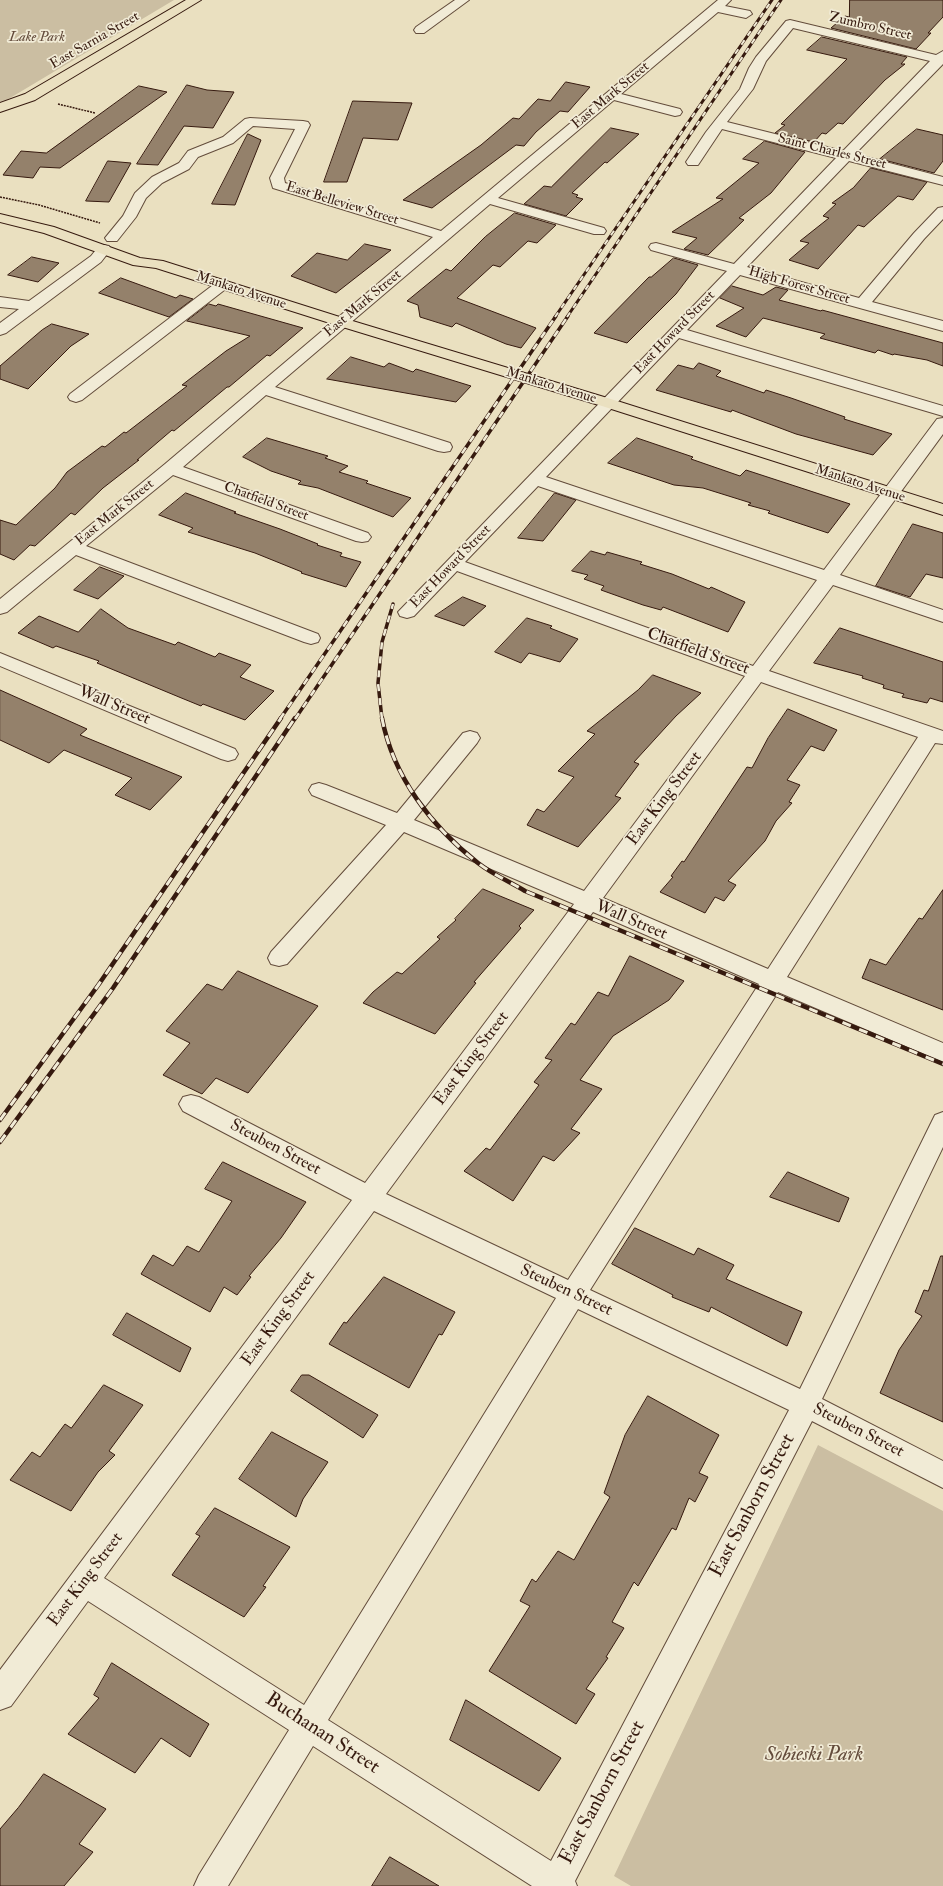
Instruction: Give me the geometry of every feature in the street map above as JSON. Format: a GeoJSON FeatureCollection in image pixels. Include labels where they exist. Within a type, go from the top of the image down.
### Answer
{"type":"FeatureCollection","features":[{"type":"Feature","properties":{"kind":"main road","name":"East Sarnia Street"},"geometry":{"type":"LineString","coordinates":[[0,108],[15,101],[30,97],[195,0]]}},
{"type":"Feature","properties":{"kind":"main road","name":"East Sarnia Street"},"geometry":{"type":"LineString","coordinates":[[0,120],[26,103],[30,97]]}},
{"type":"Feature","properties":{"kind":"main road","name":"Mankato Avenue"},"geometry":{"type":"LineString","coordinates":[[0,208],[53,220],[112,238],[138,262],[158,264],[341,322],[608,403],[943,510]]}},
{"type":"Feature","properties":{"kind":"main road","name":"Mankato Avenue"},"geometry":{"type":"LineString","coordinates":[[0,218],[49,230],[112,238]]}},
{"type":"Feature","properties":{"kind":"street"},"geometry":{"type":"LineString","coordinates":[[420,30],[463,0]]}},
{"type":"Feature","properties":{"kind":"street"},"geometry":{"type":"LineString","coordinates":[[720,4],[746,14]]}},
{"type":"Feature","properties":{"kind":"street","name":"East Mark Street"},"geometry":{"type":"LineString","coordinates":[[0,608],[171,468],[341,322],[720,4]]}},
{"type":"Feature","properties":{"kind":"street","name":"Zumbro Street"},"geometry":{"type":"LineString","coordinates":[[720,124],[726,114],[745,91],[757,65],[769,48],[790,24],[942,58]]}},
{"type":"Feature","properties":{"kind":"street","name":"East Howard Street"},"geometry":{"type":"LineString","coordinates":[[407,612],[845,156],[942,58]]}},
{"type":"Feature","properties":{"kind":"street"},"geometry":{"type":"LineString","coordinates":[[612,95],[675,112]]}},
{"type":"Feature","properties":{"kind":"street","name":"East Belleview Street"},"geometry":{"type":"LineString","coordinates":[[0,330],[96,259],[130,217],[140,196],[157,180],[184,166],[194,154],[199,151],[228,140],[250,122],[303,125],[277,178],[278,185],[444,236]]}},
{"type":"Feature","properties":{"kind":"street"},"geometry":{"type":"LineString","coordinates":[[693,162],[720,124]]}},
{"type":"Feature","properties":{"kind":"street","name":"Saint Charles Street"},"geometry":{"type":"LineString","coordinates":[[720,124],[943,181]]}},
{"type":"Feature","properties":{"kind":"street"},"geometry":{"type":"LineString","coordinates":[[487,199],[599,231]]}},
{"type":"Feature","properties":{"kind":"street"},"geometry":{"type":"LineString","coordinates":[[862,304],[919,236],[943,211]]}},
{"type":"Feature","properties":{"kind":"street","name":"High Forest Street"},"geometry":{"type":"LineString","coordinates":[[656,247],[943,326]]}},
{"type":"Feature","properties":{"kind":"street"},"geometry":{"type":"LineString","coordinates":[[76,397],[222,285]]}},
{"type":"Feature","properties":{"kind":"street"},"geometry":{"type":"LineString","coordinates":[[0,302],[32,306]]}},
{"type":"Feature","properties":{"kind":"street"},"geometry":{"type":"LineString","coordinates":[[676,332],[943,411]]}},
{"type":"Feature","properties":{"kind":"street"},"geometry":{"type":"LineString","coordinates":[[264,389],[444,447]]}},
{"type":"Feature","properties":{"kind":"street","name":"East King Street"},"geometry":{"type":"LineString","coordinates":[[0,1695],[943,423]]}},
{"type":"Feature","properties":{"kind":"street","name":"Chatfield Street"},"geometry":{"type":"LineString","coordinates":[[171,468],[362,537]]}},
{"type":"Feature","properties":{"kind":"street"},"geometry":{"type":"LineString","coordinates":[[535,479],[943,616]]}},
{"type":"Feature","properties":{"kind":"street"},"geometry":{"type":"LineString","coordinates":[[74,548],[311,638]]}},
{"type":"Feature","properties":{"kind":"street","name":"Chatfield Street"},"geometry":{"type":"LineString","coordinates":[[454,564],[757,674],[936,736]]}},
{"type":"Feature","properties":{"kind":"street","name":"Wall Street"},"geometry":{"type":"LineString","coordinates":[[0,659],[228,754]]}},
{"type":"Feature","properties":{"kind":"street"},"geometry":{"type":"LineString","coordinates":[[210,1886],[308,1724],[574,1294],[773,981],[936,736]]}},
{"type":"Feature","properties":{"kind":"street"},"geometry":{"type":"LineString","coordinates":[[278,958],[400,823],[470,738]]}},
{"type":"Feature","properties":{"kind":"street","name":"Wall Street"},"geometry":{"type":"LineString","coordinates":[[319,790],[457,845],[587,902],[943,1053]]}},
{"type":"Feature","properties":{"kind":"street","name":"Steuben Street"},"geometry":{"type":"LineString","coordinates":[[191,1104],[369,1197],[806,1405],[943,1475]]}},
{"type":"Feature","properties":{"kind":"street","name":"East Sanborn Street"},"geometry":{"type":"LineString","coordinates":[[557,1885],[806,1405],[943,1122]]}},
{"type":"Feature","properties":{"kind":"street","name":"Buchanan Street"},"geometry":{"type":"LineString","coordinates":[[84,1582],[308,1724],[557,1885]]}},
{"type":"Feature","properties":{"kind":"path"},"geometry":{"type":"LineString","coordinates":[[58,104],[95,113]]}},
{"type":"Feature","properties":{"kind":"path"},"geometry":{"type":"LineString","coordinates":[[0,197],[39,205],[91,221],[112,238]]}},
{"type":"Feature","properties":{"kind":"green space","name":"Lake Park"},"geometry":{"type":"Polygon","coordinates":[[[0,0],[174,0],[0,104],[0,0]]]}},
{"type":"Feature","properties":{"kind":"green space","name":"Sobieski Park"},"geometry":{"type":"Polygon","coordinates":[[[818,1445],[943,1511],[943,1886],[631,1886],[614,1876],[818,1445]]]}},
{"type":"Feature","properties":{"kind":"building"},"geometry":{"type":"Polygon","coordinates":[[[850,0],[943,0],[943,17],[916,49],[831,28],[845,16],[849,17],[850,0]]]}},
{"type":"Feature","properties":{"kind":"building"},"geometry":{"type":"Polygon","coordinates":[[[822,37],[907,57],[901,64],[905,64],[885,80],[843,124],[838,123],[826,134],[822,133],[814,142],[775,133],[785,125],[781,124],[847,59],[807,50],[822,37]]]}},
{"type":"Feature","properties":{"kind":"building"},"geometry":{"type":"Polygon","coordinates":[[[566,82],[590,87],[568,112],[560,111],[536,132],[524,146],[516,145],[432,208],[403,200],[481,145],[513,118],[519,119],[538,99],[550,101],[566,82]]]}},
{"type":"Feature","properties":{"kind":"building"},"geometry":{"type":"Polygon","coordinates":[[[187,85],[207,90],[234,92],[213,128],[184,126],[158,165],[137,164],[187,85]]]}},
{"type":"Feature","properties":{"kind":"building"},"geometry":{"type":"Polygon","coordinates":[[[139,86],[167,92],[60,168],[40,167],[33,178],[3,175],[21,151],[46,153],[139,86]]]}},
{"type":"Feature","properties":{"kind":"building"},"geometry":{"type":"Polygon","coordinates":[[[353,101],[412,103],[398,140],[363,138],[347,182],[324,182],[353,101]]]}},
{"type":"Feature","properties":{"kind":"building"},"geometry":{"type":"Polygon","coordinates":[[[611,128],[639,134],[607,163],[605,162],[572,193],[578,195],[576,197],[583,199],[566,216],[524,204],[544,186],[551,187],[611,128]]]}},
{"type":"Feature","properties":{"kind":"building"},"geometry":{"type":"Polygon","coordinates":[[[917,129],[943,135],[943,161],[934,173],[880,159],[917,129]]]}},
{"type":"Feature","properties":{"kind":"building"},"geometry":{"type":"Polygon","coordinates":[[[248,134],[261,140],[235,205],[212,204],[248,134]]]}},
{"type":"Feature","properties":{"kind":"building"},"geometry":{"type":"Polygon","coordinates":[[[765,141],[805,152],[771,193],[739,218],[744,220],[708,255],[684,249],[697,238],[672,232],[723,199],[716,198],[759,163],[743,159],[765,141]]]}},
{"type":"Feature","properties":{"kind":"building"},"geometry":{"type":"Polygon","coordinates":[[[108,161],[131,163],[109,202],[86,201],[108,161]]]}},
{"type":"Feature","properties":{"kind":"building"},"geometry":{"type":"Polygon","coordinates":[[[871,168],[927,182],[913,200],[898,196],[864,227],[858,225],[818,269],[789,260],[809,243],[800,241],[829,218],[823,216],[836,204],[832,203],[853,188],[871,168]]]}},
{"type":"Feature","properties":{"kind":"building"},"geometry":{"type":"Polygon","coordinates":[[[515,213],[556,225],[537,243],[528,241],[500,267],[493,265],[457,298],[536,328],[521,348],[506,344],[456,323],[452,327],[420,317],[418,305],[407,301],[446,269],[451,271],[485,237],[515,213]]]}},
{"type":"Feature","properties":{"kind":"building"},"geometry":{"type":"Polygon","coordinates":[[[365,244],[391,250],[336,293],[291,276],[317,253],[347,260],[365,244]]]}},
{"type":"Feature","properties":{"kind":"building"},"geometry":{"type":"Polygon","coordinates":[[[32,257],[59,263],[38,282],[8,275],[32,257]]]}},
{"type":"Feature","properties":{"kind":"building"},"geometry":{"type":"Polygon","coordinates":[[[674,258],[698,265],[676,294],[627,343],[594,333],[649,277],[651,277],[674,258]]]}},
{"type":"Feature","properties":{"kind":"building"},"geometry":{"type":"Polygon","coordinates":[[[121,278],[176,298],[180,295],[193,299],[169,317],[99,293],[121,278]]]}},
{"type":"Feature","properties":{"kind":"building"},"geometry":{"type":"Polygon","coordinates":[[[732,286],[763,295],[776,287],[788,290],[779,300],[821,311],[822,310],[943,343],[943,366],[927,360],[893,355],[878,350],[875,353],[820,338],[825,334],[763,318],[746,337],[716,326],[744,308],[720,298],[732,286]]]}},
{"type":"Feature","properties":{"kind":"building"},"geometry":{"type":"Polygon","coordinates":[[[209,304],[216,306],[218,304],[303,328],[270,356],[267,355],[174,431],[172,430],[137,460],[139,460],[103,488],[75,515],[71,513],[35,546],[30,545],[14,560],[0,554],[0,520],[16,525],[55,488],[67,472],[102,446],[105,447],[124,432],[126,433],[187,386],[182,385],[226,351],[250,336],[187,321],[209,304]]]}},
{"type":"Feature","properties":{"kind":"building"},"geometry":{"type":"Polygon","coordinates":[[[52,324],[89,334],[71,346],[28,389],[0,379],[0,366],[42,330],[52,324]]]}},
{"type":"Feature","properties":{"kind":"building"},"geometry":{"type":"Polygon","coordinates":[[[351,357],[384,367],[389,363],[413,372],[416,369],[471,386],[456,402],[327,379],[351,357]]]}},
{"type":"Feature","properties":{"kind":"building"},"geometry":{"type":"Polygon","coordinates":[[[699,363],[721,371],[716,376],[764,393],[766,390],[791,398],[845,417],[844,419],[892,434],[873,455],[796,434],[732,410],[731,412],[656,390],[678,365],[693,369],[699,363]]]}},
{"type":"Feature","properties":{"kind":"building"},"geometry":{"type":"Polygon","coordinates":[[[267,438],[328,456],[325,458],[348,466],[339,472],[368,481],[366,483],[411,498],[393,517],[318,488],[298,484],[301,481],[271,471],[243,457],[267,438]]]}},
{"type":"Feature","properties":{"kind":"building"},"geometry":{"type":"Polygon","coordinates":[[[637,438],[693,457],[691,459],[740,476],[746,470],[850,504],[828,533],[768,513],[770,511],[748,505],[751,503],[703,488],[674,485],[608,463],[637,438]]]}},
{"type":"Feature","properties":{"kind":"building"},"geometry":{"type":"Polygon","coordinates":[[[186,493],[236,512],[234,513],[318,544],[317,545],[342,553],[340,556],[361,562],[346,587],[301,573],[302,572],[255,553],[188,532],[193,528],[159,515],[186,493]]]}},
{"type":"Feature","properties":{"kind":"building"},"geometry":{"type":"Polygon","coordinates":[[[555,493],[576,500],[543,541],[518,538],[555,493]]]}},
{"type":"Feature","properties":{"kind":"building"},"geometry":{"type":"Polygon","coordinates":[[[913,524],[943,533],[943,578],[926,574],[910,597],[876,586],[913,524]]]}},
{"type":"Feature","properties":{"kind":"building"},"geometry":{"type":"Polygon","coordinates":[[[591,551],[605,555],[607,552],[642,562],[640,564],[672,574],[709,589],[711,587],[745,602],[728,632],[663,607],[661,610],[643,605],[601,590],[604,586],[584,579],[588,575],[572,571],[591,551]]]}},
{"type":"Feature","properties":{"kind":"building"},"geometry":{"type":"Polygon","coordinates":[[[100,567],[124,576],[98,599],[74,590],[100,567]]]}},
{"type":"Feature","properties":{"kind":"building"},"geometry":{"type":"Polygon","coordinates":[[[463,597],[486,606],[464,626],[435,616],[463,597]]]}},
{"type":"Feature","properties":{"kind":"building"},"geometry":{"type":"Polygon","coordinates":[[[101,609],[128,628],[175,645],[178,642],[215,657],[219,653],[251,665],[240,677],[274,691],[245,720],[203,704],[201,706],[97,663],[99,661],[56,646],[53,648],[18,633],[39,616],[78,632],[101,609]]]}},
{"type":"Feature","properties":{"kind":"building"},"geometry":{"type":"Polygon","coordinates":[[[527,618],[552,626],[550,628],[578,639],[560,662],[529,653],[521,663],[495,652],[527,618]]]}},
{"type":"Feature","properties":{"kind":"building"},"geometry":{"type":"Polygon","coordinates":[[[840,628],[943,662],[943,702],[930,698],[927,703],[902,697],[904,694],[883,688],[884,685],[862,678],[863,676],[814,663],[840,628]]]}},
{"type":"Feature","properties":{"kind":"building"},"geometry":{"type":"Polygon","coordinates":[[[653,675],[701,693],[676,716],[634,762],[639,764],[615,796],[621,798],[578,847],[527,825],[537,809],[544,812],[574,777],[558,771],[595,734],[587,731],[638,690],[653,675]]]}},
{"type":"Feature","properties":{"kind":"building"},"geometry":{"type":"Polygon","coordinates":[[[0,690],[87,729],[80,735],[182,777],[150,810],[115,795],[132,778],[64,750],[49,763],[0,740],[0,690]]]}},
{"type":"Feature","properties":{"kind":"building"},"geometry":{"type":"Polygon","coordinates":[[[788,709],[837,730],[824,751],[811,746],[787,780],[800,785],[789,802],[792,803],[776,821],[765,841],[728,881],[736,885],[724,901],[715,897],[705,913],[660,892],[673,877],[671,876],[682,861],[684,862],[747,767],[752,768],[768,738],[788,709]]]}},
{"type":"Feature","properties":{"kind":"building"},"geometry":{"type":"Polygon","coordinates":[[[483,889],[534,910],[519,926],[521,928],[474,982],[476,983],[435,1034],[363,1003],[373,992],[397,972],[402,974],[440,939],[437,937],[456,920],[455,919],[483,889]]]}},
{"type":"Feature","properties":{"kind":"building"},"geometry":{"type":"Polygon","coordinates":[[[943,890],[943,1010],[862,978],[870,959],[886,965],[919,918],[922,919],[943,890]]]}},
{"type":"Feature","properties":{"kind":"building"},"geometry":{"type":"Polygon","coordinates":[[[630,956],[684,981],[669,1000],[613,1036],[580,1080],[602,1089],[571,1129],[580,1133],[554,1161],[543,1156],[513,1201],[464,1171],[486,1148],[490,1150],[539,1085],[534,1082],[552,1060],[545,1058],[571,1023],[575,1025],[598,992],[608,996],[630,956]]]}},
{"type":"Feature","properties":{"kind":"building"},"geometry":{"type":"Polygon","coordinates":[[[238,971],[318,1006],[248,1093],[216,1078],[202,1094],[163,1075],[190,1043],[166,1031],[207,984],[222,990],[238,971]]]}},
{"type":"Feature","properties":{"kind":"building"},"geometry":{"type":"Polygon","coordinates":[[[223,1162],[306,1202],[281,1238],[249,1276],[251,1277],[237,1295],[224,1287],[210,1312],[141,1274],[153,1255],[173,1266],[187,1246],[199,1252],[232,1201],[205,1189],[223,1162]]]}},
{"type":"Feature","properties":{"kind":"building"},"geometry":{"type":"Polygon","coordinates":[[[788,1172],[849,1198],[839,1222],[770,1197],[788,1172]]]}},
{"type":"Feature","properties":{"kind":"building"},"geometry":{"type":"Polygon","coordinates":[[[635,1228],[694,1255],[698,1248],[734,1265],[726,1279],[802,1312],[787,1346],[711,1307],[709,1312],[672,1297],[673,1295],[612,1264],[635,1228]]]}},
{"type":"Feature","properties":{"kind":"building"},"geometry":{"type":"Polygon","coordinates":[[[941,1256],[943,1256],[943,1422],[880,1393],[899,1350],[922,1316],[915,1312],[924,1290],[928,1291],[941,1256]]]}},
{"type":"Feature","properties":{"kind":"building"},"geometry":{"type":"Polygon","coordinates":[[[384,1277],[455,1312],[442,1335],[439,1334],[409,1388],[329,1344],[344,1322],[346,1323],[384,1277]]]}},
{"type":"Feature","properties":{"kind":"building"},"geometry":{"type":"Polygon","coordinates":[[[127,1313],[191,1348],[180,1372],[113,1335],[127,1313]]]}},
{"type":"Feature","properties":{"kind":"building"},"geometry":{"type":"Polygon","coordinates":[[[302,1375],[309,1375],[378,1415],[363,1438],[291,1391],[302,1375]]]}},
{"type":"Feature","properties":{"kind":"building"},"geometry":{"type":"Polygon","coordinates":[[[104,1385],[143,1405],[109,1451],[115,1455],[98,1472],[71,1511],[10,1480],[32,1452],[40,1457],[65,1424],[71,1428],[104,1385]]]}},
{"type":"Feature","properties":{"kind":"building"},"geometry":{"type":"Polygon","coordinates":[[[648,1396],[719,1435],[699,1473],[708,1477],[695,1502],[689,1498],[676,1530],[672,1528],[638,1586],[634,1582],[612,1622],[624,1628],[606,1657],[608,1658],[586,1689],[595,1694],[576,1724],[489,1671],[530,1606],[520,1601],[532,1579],[536,1582],[558,1551],[574,1560],[610,1497],[604,1493],[625,1435],[648,1396]]]}},
{"type":"Feature","properties":{"kind":"building"},"geometry":{"type":"Polygon","coordinates":[[[272,1432],[328,1462],[303,1499],[296,1517],[239,1479],[272,1432]]]}},
{"type":"Feature","properties":{"kind":"building"},"geometry":{"type":"Polygon","coordinates":[[[215,1508],[290,1547],[263,1586],[266,1587],[244,1617],[172,1575],[200,1536],[196,1534],[215,1508]]]}},
{"type":"Feature","properties":{"kind":"building"},"geometry":{"type":"Polygon","coordinates":[[[112,1663],[209,1724],[190,1757],[161,1738],[135,1773],[68,1734],[99,1698],[94,1695],[112,1663]]]}},
{"type":"Feature","properties":{"kind":"building"},"geometry":{"type":"Polygon","coordinates":[[[466,1700],[561,1758],[539,1791],[450,1740],[466,1700]]]}},
{"type":"Feature","properties":{"kind":"building"},"geometry":{"type":"Polygon","coordinates":[[[44,1774],[106,1809],[79,1844],[93,1852],[64,1886],[0,1886],[0,1829],[44,1774]]]}},
{"type":"Feature","properties":{"kind":"building"},"geometry":{"type":"Polygon","coordinates":[[[390,1857],[439,1886],[372,1886],[390,1857]]]}},
{"type":"Feature","properties":{"kind":"railway"},"geometry":{"type":"LineString","coordinates":[[555,317],[772,0]]}},
{"type":"Feature","properties":{"kind":"railway"},"geometry":{"type":"LineString","coordinates":[[567,317],[781,0]]}},
{"type":"Feature","properties":{"kind":"railway"},"geometry":{"type":"LineString","coordinates":[[280,719],[556,316]]}},
{"type":"Feature","properties":{"kind":"railway"},"geometry":{"type":"LineString","coordinates":[[295,719],[568,316]]}},
{"type":"Feature","properties":{"kind":"railway"},"geometry":{"type":"LineString","coordinates":[[382,719],[378,683],[382,642],[393,604]]}},
{"type":"Feature","properties":{"kind":"railway"},"geometry":{"type":"LineString","coordinates":[[0,1120],[99,984],[281,718]]}},
{"type":"Feature","properties":{"kind":"railway"},"geometry":{"type":"LineString","coordinates":[[0,1142],[113,988],[295,718]]}},
{"type":"Feature","properties":{"kind":"railway"},"geometry":{"type":"LineString","coordinates":[[382,718],[387,740],[395,760],[417,799],[430,817],[445,833],[461,849],[489,871],[525,891],[943,1064]]}}]}
